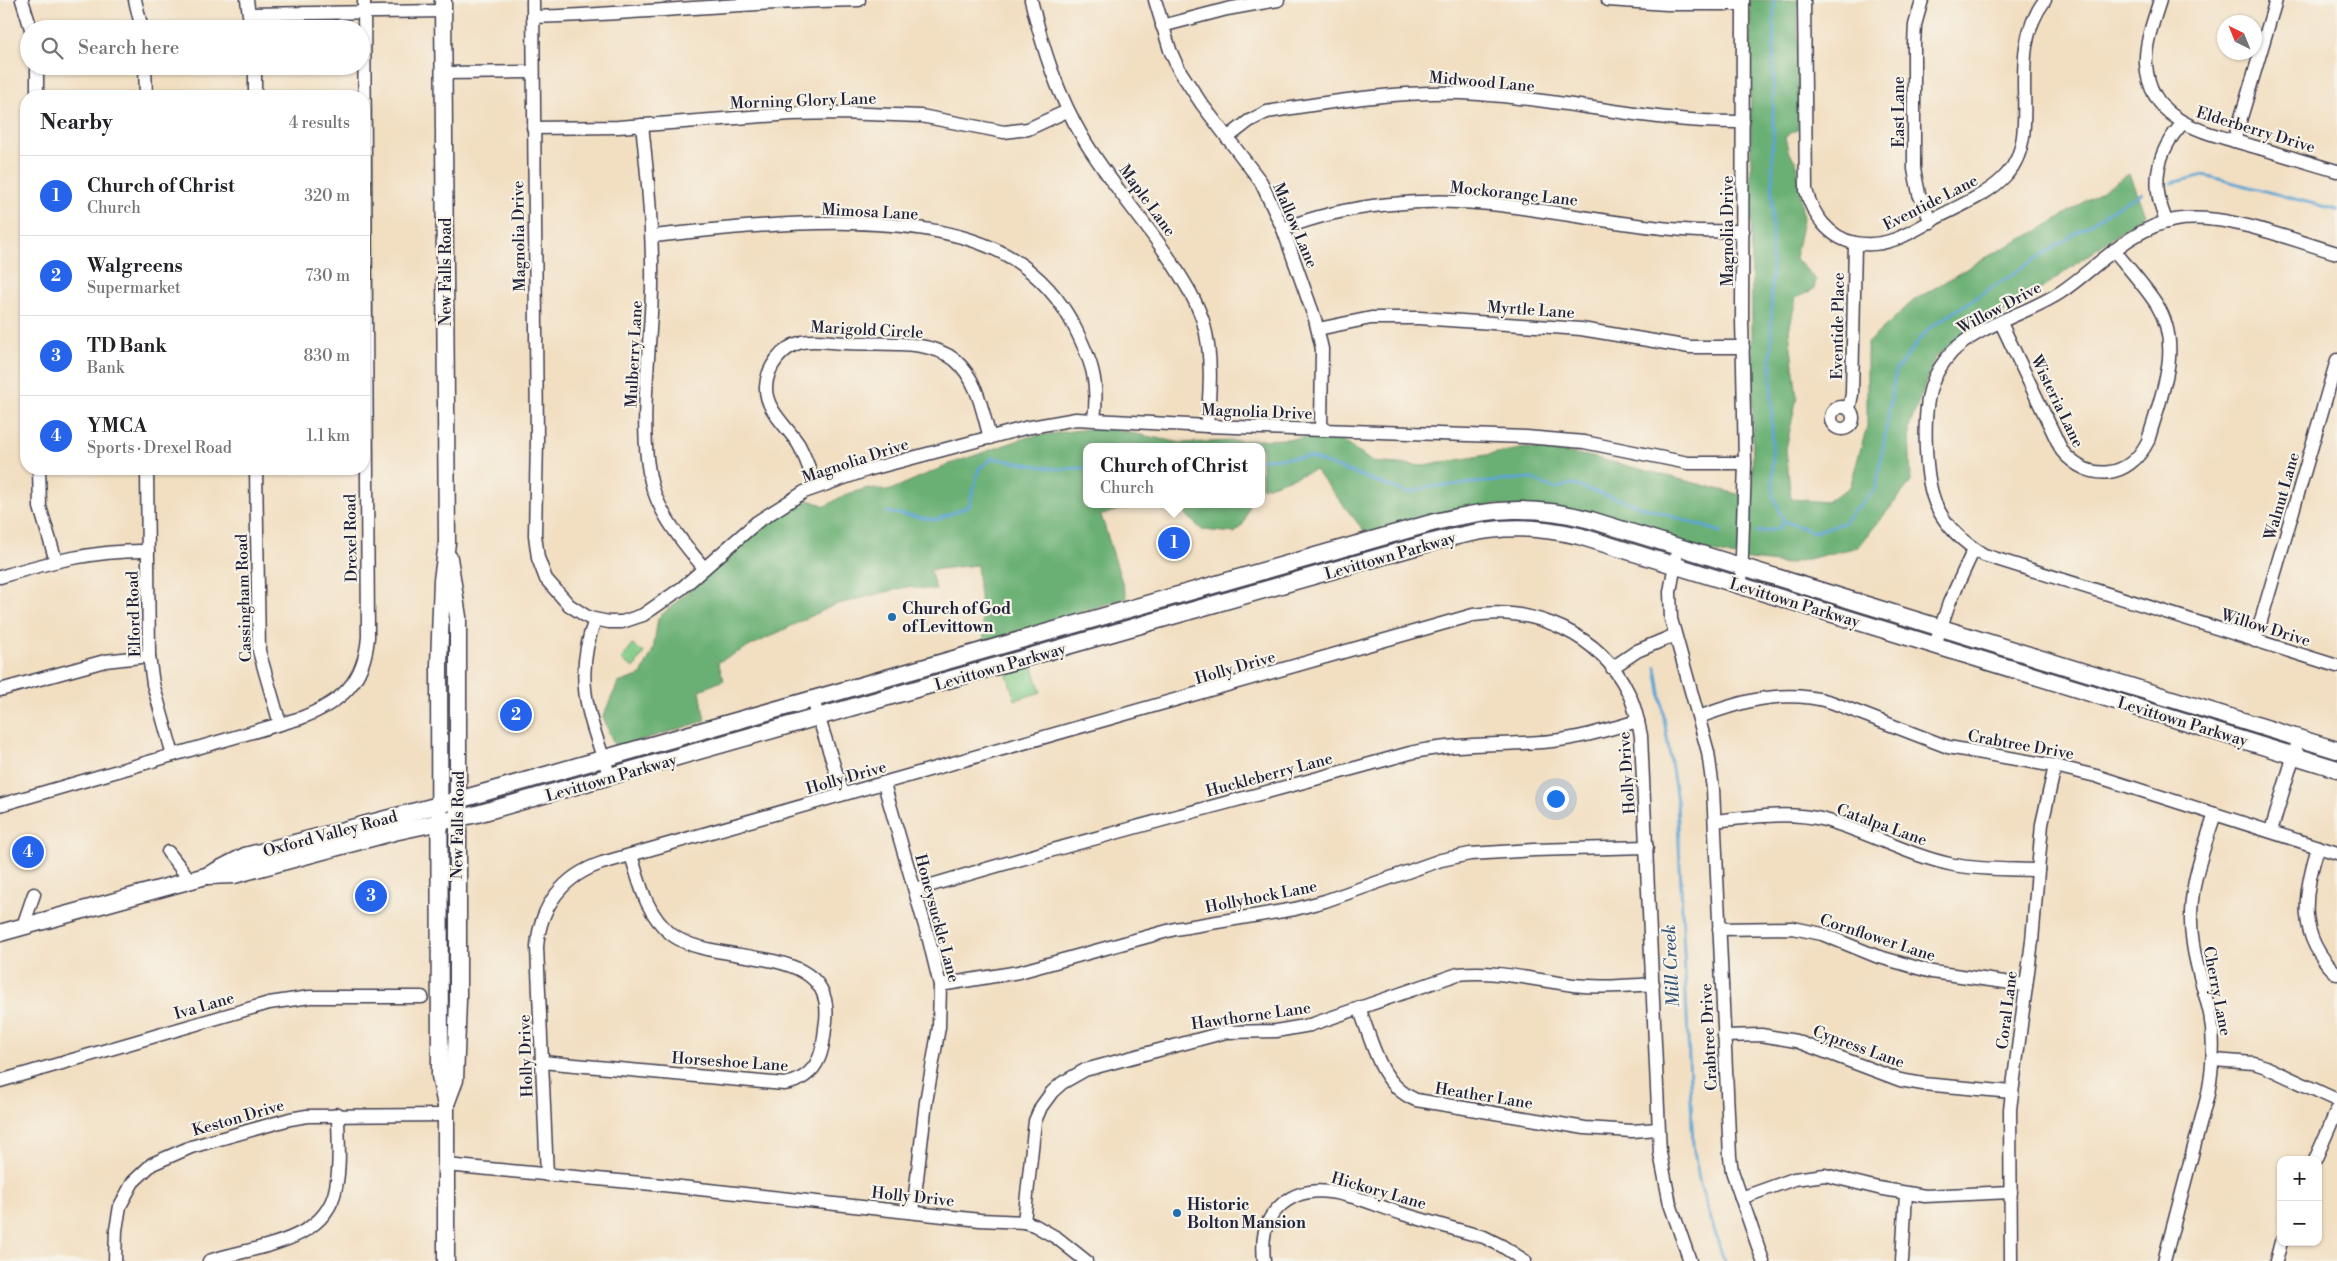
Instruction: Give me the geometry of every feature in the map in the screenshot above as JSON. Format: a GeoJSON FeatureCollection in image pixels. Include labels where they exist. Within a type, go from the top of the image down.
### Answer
{"type":"FeatureCollection","features":[{"type":"Feature","properties":{"kind":"main road","name":"New Falls Road"},"geometry":{"type":"LineString","coordinates":[[443,5],[447,544],[458,617],[458,1000],[455,1080],[446,1110]]}},
{"type":"Feature","properties":{"kind":"main road","name":"Levittown Parkway"},"geometry":{"type":"LineString","coordinates":[[458,800],[1468,514],[1521,509],[1558,512],[1592,520],[2337,750]]}},
{"type":"Feature","properties":{"kind":"main road","name":"Levittown Parkway"},"geometry":{"type":"LineString","coordinates":[[440,822],[610,777],[1420,546],[1489,529],[1514,527],[1556,530],[2337,769]]}},
{"type":"Feature","properties":{"kind":"main road","name":"New Falls Road"},"geometry":{"type":"LineString","coordinates":[[446,1261],[446,1110],[440,1076],[440,665],[442,580],[447,544]]}},
{"type":"Feature","properties":{"kind":"main road","name":"Oxford Valley Road"},"geometry":{"type":"LineString","coordinates":[[206,876],[245,856],[458,800]]}},
{"type":"Feature","properties":{"kind":"main road","name":"Oxford Valley Road"},"geometry":{"type":"LineString","coordinates":[[0,933],[190,880],[206,876],[234,875],[440,822]]}},
{"type":"Feature","properties":{"kind":"street"},"geometry":{"type":"LineString","coordinates":[[22,0],[28,20]]}},
{"type":"Feature","properties":{"kind":"street"},"geometry":{"type":"LineString","coordinates":[[135,0],[140,20]]}},
{"type":"Feature","properties":{"kind":"street"},"geometry":{"type":"LineString","coordinates":[[247,0],[250,20]]}},
{"type":"Feature","properties":{"kind":"street","name":"Magnolia Drive"},"geometry":{"type":"LineString","coordinates":[[533,0],[537,438],[534,498],[538,558],[546,578],[557,594],[580,613],[595,620],[622,622],[643,616],[660,605],[757,522],[782,505],[816,487],[867,470],[1054,423],[1094,419],[1207,426],[1558,439],[1688,463],[1745,463]]}},
{"type":"Feature","properties":{"kind":"street"},"geometry":{"type":"LineString","coordinates":[[533,17],[651,12],[726,4],[859,0]]}},
{"type":"Feature","properties":{"kind":"street","name":"Maple Lane"},"geometry":{"type":"LineString","coordinates":[[1031,0],[1046,59],[1067,110],[1084,139],[1152,232],[1189,287],[1198,306],[1211,368],[1207,426]]}},
{"type":"Feature","properties":{"kind":"street","name":"Mallow Lane"},"geometry":{"type":"LineString","coordinates":[[1155,0],[1170,50],[1187,83],[1261,182],[1283,229],[1318,329],[1323,372],[1321,430]]}},
{"type":"Feature","properties":{"kind":"street"},"geometry":{"type":"LineString","coordinates":[[1162,26],[1227,9],[1278,0]]}},
{"type":"Feature","properties":{"kind":"street"},"geometry":{"type":"LineString","coordinates":[[1608,0],[1667,4],[1743,2]]}},
{"type":"Feature","properties":{"kind":"street","name":"Eventide Lane"},"geometry":{"type":"LineString","coordinates":[[1804,0],[1806,190],[1812,209],[1824,226],[1840,238],[1870,245],[1890,242],[1931,222],[1992,188],[2008,173],[2014,164],[2023,140],[2025,44],[2031,22],[2045,0]]}},
{"type":"Feature","properties":{"kind":"street","name":"East Lane"},"geometry":{"type":"LineString","coordinates":[[1922,0],[1915,25],[1914,44],[1914,169],[1919,194],[1931,222]]}},
{"type":"Feature","properties":{"kind":"street","name":"Elderberry Drive"},"geometry":{"type":"LineString","coordinates":[[2160,0],[2148,41],[2146,64],[2151,86],[2162,106],[2183,123],[2234,141],[2337,171]]}},
{"type":"Feature","properties":{"kind":"street"},"geometry":{"type":"LineString","coordinates":[[2234,141],[2276,0]]}},
{"type":"Feature","properties":{"kind":"street","name":"Magnolia Drive"},"geometry":{"type":"LineString","coordinates":[[1741,586],[1745,463],[1743,2]]}},
{"type":"Feature","properties":{"kind":"street"},"geometry":{"type":"LineString","coordinates":[[250,14],[364,6],[443,5]]}},
{"type":"Feature","properties":{"kind":"street","name":"Drexel Road"},"geometry":{"type":"LineString","coordinates":[[364,6],[364,20]]}},
{"type":"Feature","properties":{"kind":"street"},"geometry":{"type":"LineString","coordinates":[[443,73],[533,72]]}},
{"type":"Feature","properties":{"kind":"street"},"geometry":{"type":"LineString","coordinates":[[37,75],[37,90]]}},
{"type":"Feature","properties":{"kind":"street"},"geometry":{"type":"LineString","coordinates":[[145,75],[146,90]]}},
{"type":"Feature","properties":{"kind":"street"},"geometry":{"type":"LineString","coordinates":[[255,75],[256,90]]}},
{"type":"Feature","properties":{"kind":"street","name":"Drexel Road"},"geometry":{"type":"LineString","coordinates":[[364,75],[365,90]]}},
{"type":"Feature","properties":{"kind":"street","name":"Midwood Lane"},"geometry":{"type":"LineString","coordinates":[[1227,138],[1249,121],[1267,112],[1429,92],[1481,94],[1688,121],[1743,122]]}},
{"type":"Feature","properties":{"kind":"street","name":"Morning Glory Lane"},"geometry":{"type":"LineString","coordinates":[[533,128],[642,125],[791,114],[840,113],[921,116],[1004,132],[1028,129],[1067,110]]}},
{"type":"Feature","properties":{"kind":"street"},"geometry":{"type":"LineString","coordinates":[[2167,222],[2158,198],[2158,167],[2165,146],[2183,123]]}},
{"type":"Feature","properties":{"kind":"street","name":"Mulberry Lane"},"geometry":{"type":"LineString","coordinates":[[642,125],[652,236],[652,285],[646,423],[650,474],[659,504],[672,529],[704,568]]}},
{"type":"Feature","properties":{"kind":"street","name":"Mockorange Lane"},"geometry":{"type":"LineString","coordinates":[[1283,229],[1321,215],[1364,208],[1450,201],[1491,204],[1682,230],[1743,230]]}},
{"type":"Feature","properties":{"kind":"street","name":"Willow Drive"},"geometry":{"type":"LineString","coordinates":[[2337,253],[2219,220],[2190,218],[2167,222],[2142,231],[2060,292],[1973,337],[1952,352],[1937,373],[1928,397],[1927,456],[1931,492],[1946,522],[1959,537],[1974,549],[1994,559],[2337,666]]}},
{"type":"Feature","properties":{"kind":"street","name":"Mimosa Lane"},"geometry":{"type":"LineString","coordinates":[[652,236],[828,224],[890,225],[947,234],[976,241],[1025,266],[1062,304],[1094,370],[1096,384],[1094,419]]}},
{"type":"Feature","properties":{"kind":"street","name":"Eventide Place"},"geometry":{"type":"LineString","coordinates":[[1849,409],[1852,394],[1855,243]]}},
{"type":"Feature","properties":{"kind":"street","name":"Wisteria Lane"},"geometry":{"type":"LineString","coordinates":[[2001,323],[2062,451],[2069,460],[2085,470],[2104,473],[2129,465],[2143,452],[2148,441],[2169,366],[2170,344],[2164,318],[2156,304],[2114,250]]}},
{"type":"Feature","properties":{"kind":"street","name":"Myrtle Lane"},"geometry":{"type":"LineString","coordinates":[[1318,329],[1371,318],[1419,318],[1581,329],[1697,348],[1743,347]]}},
{"type":"Feature","properties":{"kind":"street","name":"Marigold Circle"},"geometry":{"type":"LineString","coordinates":[[816,487],[798,445],[770,406],[766,388],[768,376],[776,360],[786,351],[802,342],[902,345],[922,347],[945,353],[955,360],[973,381],[990,438]]}},
{"type":"Feature","properties":{"kind":"street","name":"Walnut Lane"},"geometry":{"type":"LineString","coordinates":[[2255,641],[2337,360]]}},
{"type":"Feature","properties":{"kind":"street"},"geometry":{"type":"LineString","coordinates":[[39,475],[40,508],[56,561]]}},
{"type":"Feature","properties":{"kind":"street","name":"Elford Road"},"geometry":{"type":"LineString","coordinates":[[147,475],[150,656],[153,684],[173,755]]}},
{"type":"Feature","properties":{"kind":"street","name":"Cassingham Road"},"geometry":{"type":"LineString","coordinates":[[256,475],[259,651],[280,724]]}},
{"type":"Feature","properties":{"kind":"street","name":"Drexel Road"},"geometry":{"type":"LineString","coordinates":[[0,805],[312,714],[340,697],[354,682],[366,656],[368,638],[367,475]]}},
{"type":"Feature","properties":{"kind":"street","name":"Crabtree Drive"},"geometry":{"type":"LineString","coordinates":[[1678,547],[1670,605],[1675,635],[1699,717],[1712,775],[1730,1157],[1732,1171],[1763,1261]]}},
{"type":"Feature","properties":{"kind":"street"},"geometry":{"type":"LineString","coordinates":[[1935,645],[1940,627],[1974,549]]}},
{"type":"Feature","properties":{"kind":"street"},"geometry":{"type":"LineString","coordinates":[[0,577],[56,561],[99,552],[148,551]]}},
{"type":"Feature","properties":{"kind":"street","name":"Holly Drive"},"geometry":{"type":"LineString","coordinates":[[547,1174],[537,947],[541,921],[556,894],[566,882],[592,866],[1473,615],[1498,612],[1518,614],[1556,624],[1578,636],[1612,668],[1628,690],[1638,721],[1641,736],[1647,846],[1658,1129],[1664,1179],[1670,1204],[1690,1261]]}},
{"type":"Feature","properties":{"kind":"street"},"geometry":{"type":"LineString","coordinates":[[595,620],[584,656],[584,680],[590,716],[610,777]]}},
{"type":"Feature","properties":{"kind":"street"},"geometry":{"type":"LineString","coordinates":[[1612,668],[1638,651],[1675,635]]}},
{"type":"Feature","properties":{"kind":"street"},"geometry":{"type":"LineString","coordinates":[[0,690],[105,661],[150,656]]}},
{"type":"Feature","properties":{"kind":"street","name":"Crabtree Drive"},"geometry":{"type":"LineString","coordinates":[[1699,717],[1742,703],[1777,696],[1812,697],[1831,702],[1948,747],[2055,766],[2096,776],[2337,853]]}},
{"type":"Feature","properties":{"kind":"street"},"geometry":{"type":"LineString","coordinates":[[813,700],[843,794]]}},
{"type":"Feature","properties":{"kind":"street","name":"Huckleberry Lane"},"geometry":{"type":"LineString","coordinates":[[915,890],[1166,818],[1410,753],[1438,747],[1576,738],[1638,721]]}},
{"type":"Feature","properties":{"kind":"street"},"geometry":{"type":"LineString","coordinates":[[2271,832],[2299,738]]}},
{"type":"Feature","properties":{"kind":"street","name":"Coral Lane"},"geometry":{"type":"LineString","coordinates":[[2011,1261],[2010,1150],[2012,1092],[2026,985],[2042,824],[2055,766]]}},
{"type":"Feature","properties":{"kind":"street","name":"Honeysuckle Lane"},"geometry":{"type":"LineString","coordinates":[[884,784],[940,985],[939,1026],[926,1102],[913,1212]]}},
{"type":"Feature","properties":{"kind":"street","name":"Cherry Lane"},"geometry":{"type":"LineString","coordinates":[[2164,1261],[2208,1094],[2213,1060],[2211,1021],[2192,942],[2192,914],[2195,875],[2215,814]]}},
{"type":"Feature","properties":{"kind":"street","name":"Catalpa Lane"},"geometry":{"type":"LineString","coordinates":[[1715,821],[1802,816],[1836,824],[1916,854],[1954,865],[2038,870]]}},
{"type":"Feature","properties":{"kind":"street","name":"Hollyhock Lane"},"geometry":{"type":"LineString","coordinates":[[940,985],[1019,972],[1175,929],[1295,909],[1325,901],[1441,860],[1470,854],[1647,846]]}},
{"type":"Feature","properties":{"kind":"street"},"geometry":{"type":"LineString","coordinates":[[2318,847],[2306,894],[2308,925],[2316,949],[2337,974]]}},
{"type":"Feature","properties":{"kind":"street"},"geometry":{"type":"LineString","coordinates":[[168,852],[190,880]]}},
{"type":"Feature","properties":{"kind":"street","name":"Horseshoe Lane"},"geometry":{"type":"LineString","coordinates":[[542,1062],[784,1084],[793,1083],[804,1077],[818,1061],[823,1042],[826,1003],[824,993],[814,979],[802,969],[694,946],[674,936],[663,928],[650,911],[631,855]]}},
{"type":"Feature","properties":{"kind":"street"},"geometry":{"type":"LineString","coordinates":[[23,926],[34,894]]}},
{"type":"Feature","properties":{"kind":"street","name":"Cornflower Lane"},"geometry":{"type":"LineString","coordinates":[[1719,929],[1793,928],[1822,934],[1876,956],[1932,972],[2026,985]]}},
{"type":"Feature","properties":{"kind":"street","name":"Hawthorne Lane"},"geometry":{"type":"LineString","coordinates":[[1024,1222],[1036,1121],[1046,1100],[1062,1083],[1085,1070],[1226,1032],[1292,1029],[1458,974],[1472,973],[1574,985],[1619,987],[1653,984]]}},
{"type":"Feature","properties":{"kind":"street","name":"Iva Lane"},"geometry":{"type":"LineString","coordinates":[[0,1081],[269,1003],[310,997],[422,997]]}},
{"type":"Feature","properties":{"kind":"street","name":"Heather Lane"},"geometry":{"type":"LineString","coordinates":[[1359,1008],[1388,1079],[1396,1089],[1416,1100],[1585,1128],[1632,1131],[1658,1129]]}},
{"type":"Feature","properties":{"kind":"street","name":"Cypress Lane"},"geometry":{"type":"LineString","coordinates":[[1724,1036],[1761,1035],[1796,1041],[1822,1049],[1871,1070],[1908,1081],[2012,1092]]}},
{"type":"Feature","properties":{"kind":"street"},"geometry":{"type":"LineString","coordinates":[[2213,1060],[2254,1063],[2337,1100]]}},
{"type":"Feature","properties":{"kind":"street","name":"Keston Drive"},"geometry":{"type":"LineString","coordinates":[[115,1261],[116,1230],[120,1206],[133,1182],[152,1164],[191,1147],[290,1119],[338,1114],[446,1110]]}},
{"type":"Feature","properties":{"kind":"street"},"geometry":{"type":"LineString","coordinates":[[2317,1156],[2337,1110]]}},
{"type":"Feature","properties":{"kind":"street"},"geometry":{"type":"LineString","coordinates":[[209,1261],[298,1235],[324,1216],[336,1186],[338,1114]]}},
{"type":"Feature","properties":{"kind":"street","name":"Holly Drive"},"geometry":{"type":"LineString","coordinates":[[446,1165],[1024,1222],[1044,1229],[1086,1261]]}},
{"type":"Feature","properties":{"kind":"street"},"geometry":{"type":"LineString","coordinates":[[1741,1198],[1809,1175],[1835,1176],[1906,1194],[1960,1196],[2011,1192]]}},
{"type":"Feature","properties":{"kind":"street","name":"Hickory Lane"},"geometry":{"type":"LineString","coordinates":[[1264,1261],[1264,1234],[1272,1214],[1291,1197],[1312,1190],[1348,1196],[1484,1237],[1502,1246],[1524,1261]]}},
{"type":"Feature","properties":{"kind":"street"},"geometry":{"type":"LineString","coordinates":[[1902,1261],[1906,1194]]}},
{"type":"Feature","properties":{"kind":"street"},"geometry":{"type":"LineString","coordinates":[[2276,1261],[2280,1246]]}},
{"type":"Feature","properties":{"kind":"green space"},"geometry":{"type":"Polygon","coordinates":[[[1750,0],[1798,0],[1798,129],[1785,137],[1788,150],[1797,164],[1803,220],[1795,258],[1816,280],[1814,289],[1796,298],[1789,331],[1797,397],[1786,449],[1791,499],[1826,502],[1850,487],[1867,426],[1867,343],[1913,301],[1981,260],[2041,229],[2129,174],[2145,214],[2044,287],[1935,357],[1909,428],[1911,482],[1858,547],[1787,564],[1749,560],[1496,504],[1397,527],[1365,532],[1315,470],[1265,487],[1265,443],[1181,443],[1338,437],[1372,462],[1423,466],[1526,448],[1558,451],[1593,457],[1753,498],[1750,0]]]}},
{"type":"Feature","properties":{"kind":"green space"},"geometry":{"type":"Polygon","coordinates":[[[1101,427],[1181,443],[1083,443],[1083,508],[1127,508],[1101,515],[1127,598],[984,642],[977,565],[930,570],[936,590],[906,587],[834,605],[718,662],[724,680],[700,690],[705,721],[615,748],[603,716],[618,683],[641,675],[653,650],[658,618],[740,546],[782,513],[809,500],[826,506],[844,495],[868,488],[888,491],[950,464],[1028,437],[1101,427]]]}},
{"type":"Feature","properties":{"kind":"green space"},"geometry":{"type":"Polygon","coordinates":[[[1179,508],[1248,508],[1244,523],[1235,533],[1202,530],[1179,508]]]}},
{"type":"Feature","properties":{"kind":"green space"},"geometry":{"type":"Polygon","coordinates":[[[632,645],[644,652],[634,668],[621,660],[632,645]]]}},
{"type":"Feature","properties":{"kind":"green space"},"geometry":{"type":"Polygon","coordinates":[[[1032,664],[1041,692],[1015,700],[1006,672],[1032,664]]]}},
{"type":"Feature","properties":{"kind":"waterway"},"geometry":{"type":"LineString","coordinates":[[1774,0],[1771,362],[1773,496],[1784,521],[1814,532],[1843,523],[1876,488],[1896,370],[1929,328],[2118,206],[2142,193]]}},
{"type":"Feature","properties":{"kind":"waterway"},"geometry":{"type":"LineString","coordinates":[[2171,183],[2204,175],[2337,210]]}},
{"type":"Feature","properties":{"kind":"waterway"},"geometry":{"type":"LineString","coordinates":[[1265,459],[1309,457],[1408,493],[1428,487],[1530,478],[1555,489],[1571,484],[1721,532]]}},
{"type":"Feature","properties":{"kind":"waterway"},"geometry":{"type":"LineString","coordinates":[[886,512],[936,520],[969,506],[979,469],[992,458],[1055,469],[1083,468]]}},
{"type":"Feature","properties":{"kind":"waterway"},"geometry":{"type":"LineString","coordinates":[[1757,532],[1778,529],[1784,521]]}},
{"type":"Feature","properties":{"kind":"waterway","name":"Mill Creek"},"geometry":{"type":"LineString","coordinates":[[1656,667],[1677,801],[1693,1145],[1700,1184],[1724,1261]]}},
{"type":"Feature","properties":{"kind":"place","name":"Church of Christ"},"geometry":{"type":"Point","coordinates":[1174,543]}},
{"type":"Feature","properties":{"kind":"place","name":"Church of God of Levittown"},"geometry":{"type":"Point","coordinates":[892,617]}},
{"type":"Feature","properties":{"kind":"place","name":"Walgreens"},"geometry":{"type":"Point","coordinates":[516,715]}},
{"type":"Feature","properties":{"kind":"place","name":"YMCA"},"geometry":{"type":"Point","coordinates":[28,852]}},
{"type":"Feature","properties":{"kind":"place","name":"TD Bank"},"geometry":{"type":"Point","coordinates":[371,896]}},
{"type":"Feature","properties":{"kind":"place","name":"Historic Bolton Mansion"},"geometry":{"type":"Point","coordinates":[1177,1213]}}]}
